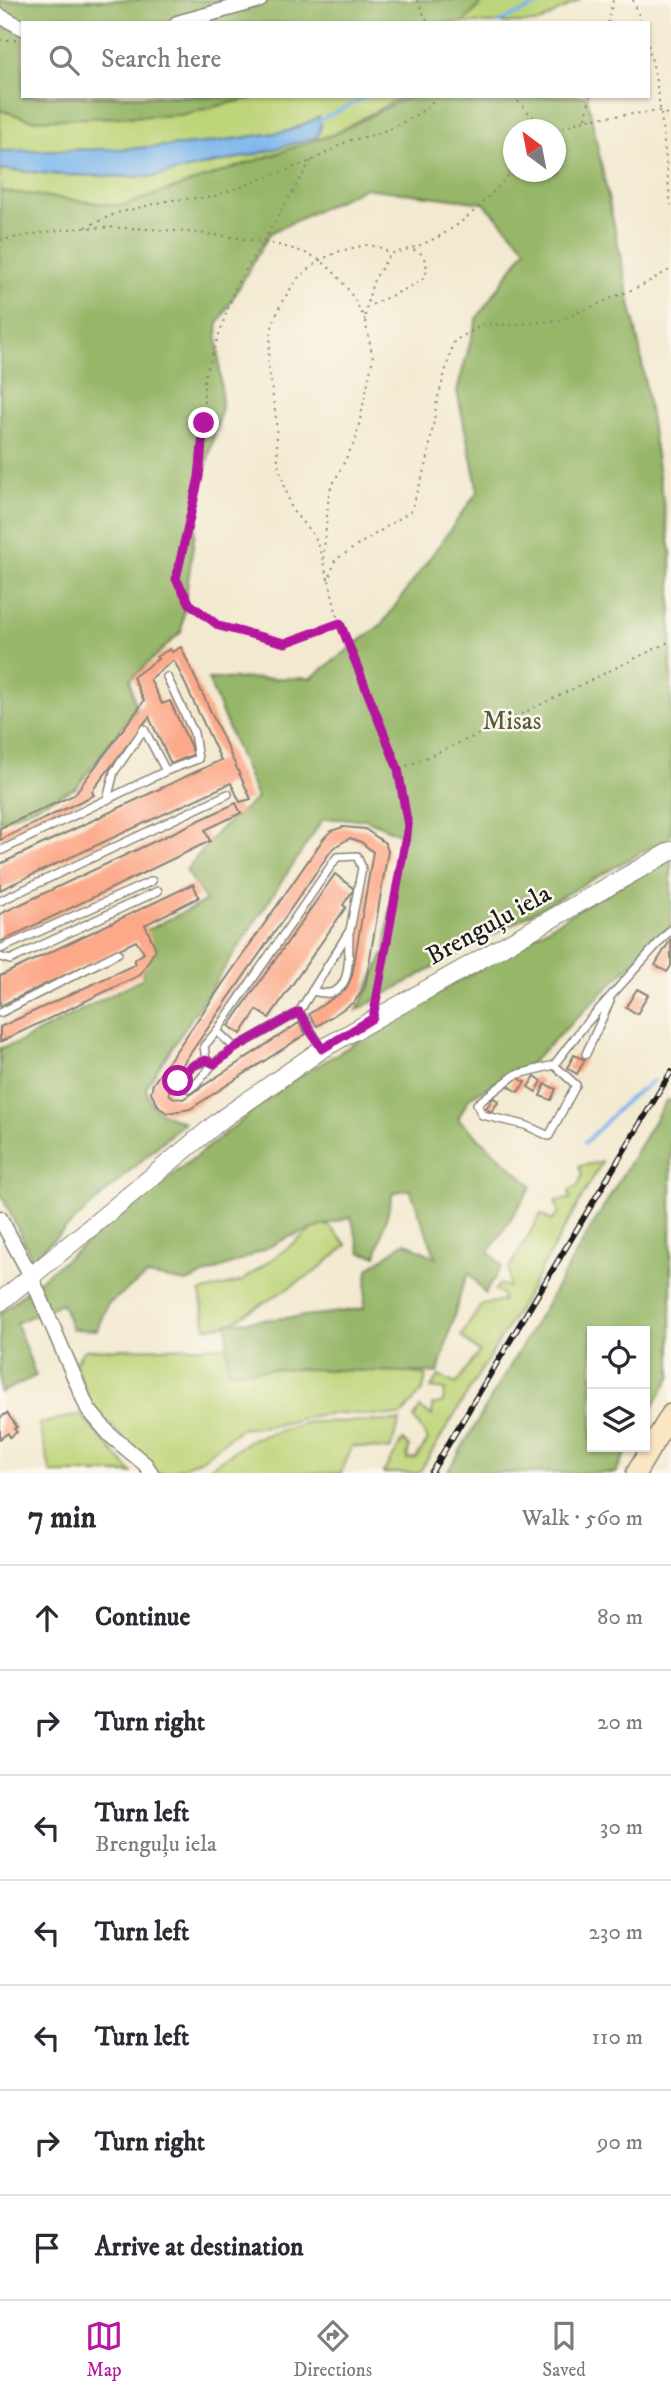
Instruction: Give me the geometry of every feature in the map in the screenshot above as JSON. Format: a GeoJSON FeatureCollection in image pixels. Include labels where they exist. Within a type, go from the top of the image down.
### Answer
{"type":"FeatureCollection","features":[{"type":"Feature","properties":{"kind":"main road"},"geometry":{"type":"LineString","coordinates":[[636,1473],[671,1414]]}},
{"type":"Feature","properties":{"kind":"street"},"geometry":{"type":"LineString","coordinates":[[184,21],[260,0]]}},
{"type":"Feature","properties":{"kind":"street"},"geometry":{"type":"LineString","coordinates":[[0,16],[21,27]]}},
{"type":"Feature","properties":{"kind":"street","name":"Brenguļu iela"},"geometry":{"type":"LineString","coordinates":[[0,1302],[222,1119],[322,1049],[373,1018],[668,856]]}},
{"type":"Feature","properties":{"kind":"street"},"geometry":{"type":"LineString","coordinates":[[0,1218],[31,1276],[88,1409],[110,1435],[145,1464],[151,1473]]}},
{"type":"Feature","properties":{"kind":"lane"},"geometry":{"type":"LineString","coordinates":[[0,851],[166,771],[198,759],[194,733],[167,677]]}},
{"type":"Feature","properties":{"kind":"lane"},"geometry":{"type":"LineString","coordinates":[[107,800],[114,772],[144,729],[166,771]]}},
{"type":"Feature","properties":{"kind":"lane"},"geometry":{"type":"LineString","coordinates":[[0,901],[228,794]]}},
{"type":"Feature","properties":{"kind":"lane"},"geometry":{"type":"LineString","coordinates":[[312,992],[329,993],[339,989],[347,976],[350,930],[362,868],[357,856],[337,857],[204,1046],[210,1062],[299,1012],[350,930]]}},
{"type":"Feature","properties":{"kind":"lane"},"geometry":{"type":"LineString","coordinates":[[0,949],[152,881]]}},
{"type":"Feature","properties":{"kind":"lane"},"geometry":{"type":"LineString","coordinates":[[2,959],[10,960],[158,891]]}},
{"type":"Feature","properties":{"kind":"lane"},"geometry":{"type":"LineString","coordinates":[[554,1065],[576,1085],[549,1136],[525,1125],[482,1115],[477,1104],[515,1074],[554,1065],[583,1027],[671,929]]}},
{"type":"Feature","properties":{"kind":"lane"},"geometry":{"type":"LineString","coordinates":[[0,1013],[118,953]]}},
{"type":"Feature","properties":{"kind":"lane"},"geometry":{"type":"LineString","coordinates":[[586,1054],[613,994]]}},
{"type":"Feature","properties":{"kind":"lane"},"geometry":{"type":"LineString","coordinates":[[299,1012],[322,1049]]}},
{"type":"Feature","properties":{"kind":"lane"},"geometry":{"type":"LineString","coordinates":[[217,1031],[235,1048]]}},
{"type":"Feature","properties":{"kind":"path"},"geometry":{"type":"LineString","coordinates":[[417,0],[427,21]]}},
{"type":"Feature","properties":{"kind":"path"},"geometry":{"type":"LineString","coordinates":[[609,21],[614,0]]}},
{"type":"Feature","properties":{"kind":"path"},"geometry":{"type":"LineString","coordinates":[[633,0],[641,21]]}},
{"type":"Feature","properties":{"kind":"path"},"geometry":{"type":"LineString","coordinates":[[0,40],[21,40]]}},
{"type":"Feature","properties":{"kind":"path"},"geometry":{"type":"LineString","coordinates":[[650,52],[671,205]]}},
{"type":"Feature","properties":{"kind":"path"},"geometry":{"type":"LineString","coordinates":[[85,228],[117,213],[171,200],[212,197],[311,160],[348,141],[377,134],[426,109],[435,98]]}},
{"type":"Feature","properties":{"kind":"path"},"geometry":{"type":"LineString","coordinates":[[515,98],[535,119]]}},
{"type":"Feature","properties":{"kind":"path"},"geometry":{"type":"LineString","coordinates":[[586,119],[590,98]]}},
{"type":"Feature","properties":{"kind":"path"},"geometry":{"type":"LineString","coordinates":[[566,127],[586,119],[660,111],[671,116]]}},
{"type":"Feature","properties":{"kind":"path"},"geometry":{"type":"LineString","coordinates":[[311,160],[235,288],[204,378],[204,423],[199,477],[176,579],[190,604],[219,626],[285,643],[340,623]]}},
{"type":"Feature","properties":{"kind":"path"},"geometry":{"type":"LineString","coordinates":[[365,320],[373,282],[390,254],[434,241],[477,210],[503,180]]}},
{"type":"Feature","properties":{"kind":"path"},"geometry":{"type":"LineString","coordinates":[[0,240],[85,228],[148,228],[262,242],[302,250],[320,260],[345,283],[365,320],[373,358],[355,439],[329,492],[323,561]]}},
{"type":"Feature","properties":{"kind":"path"},"geometry":{"type":"LineString","coordinates":[[373,1018],[408,826],[398,769],[340,623],[315,537],[292,510],[278,464],[276,419],[268,362],[272,327],[281,303],[298,278],[320,260],[340,251],[366,246],[379,247],[390,254]]}},
{"type":"Feature","properties":{"kind":"path"},"geometry":{"type":"LineString","coordinates":[[366,308],[382,298],[416,285],[425,278],[427,268],[422,254],[411,249]]}},
{"type":"Feature","properties":{"kind":"path"},"geometry":{"type":"LineString","coordinates":[[329,580],[335,560],[411,510],[427,463],[437,401],[454,341],[484,324],[513,325],[560,320],[643,285],[671,269]]}},
{"type":"Feature","properties":{"kind":"path"},"geometry":{"type":"LineString","coordinates":[[398,769],[484,732],[671,640]]}},
{"type":"Feature","properties":{"kind":"green space"},"geometry":{"type":"Polygon","coordinates":[[[0,0],[485,0],[465,21],[21,21],[21,98],[252,98],[180,115],[32,120],[0,110],[0,0]]]}},
{"type":"Feature","properties":{"kind":"green space"},"geometry":{"type":"Polygon","coordinates":[[[401,0],[579,0],[542,21],[385,21],[401,0]]]}},
{"type":"Feature","properties":{"kind":"green space"},"geometry":{"type":"Polygon","coordinates":[[[252,98],[399,98],[334,134],[122,206],[0,191],[0,169],[62,175],[152,177],[261,153],[319,117],[289,131],[198,144],[123,149],[0,151],[0,110],[32,120],[180,115],[252,98]]]}},
{"type":"Feature","properties":{"kind":"green space","name":"Misas"},"geometry":{"type":"Polygon","coordinates":[[[406,98],[587,98],[640,350],[671,553],[671,836],[357,1010],[385,952],[399,834],[365,819],[323,819],[146,1087],[154,1107],[169,1117],[184,1122],[32,1259],[0,1192],[0,1048],[18,1043],[143,978],[145,931],[206,901],[186,870],[218,831],[257,798],[208,679],[311,678],[382,624],[478,491],[457,391],[477,318],[526,248],[484,203],[364,188],[270,233],[217,326],[222,407],[202,481],[181,632],[130,680],[136,709],[76,788],[0,822],[0,191],[122,206],[334,134],[406,98]]]}},
{"type":"Feature","properties":{"kind":"green space"},"geometry":{"type":"Polygon","coordinates":[[[671,854],[671,925],[531,1063],[469,1098],[458,1119],[532,1186],[489,1252],[502,1266],[485,1294],[469,1273],[462,1288],[438,1373],[298,1369],[228,1371],[227,1323],[364,1308],[368,1269],[405,1242],[436,1258],[410,1189],[393,1193],[376,1256],[361,1253],[351,1217],[289,1237],[244,1259],[186,1282],[147,1275],[107,1305],[97,1330],[72,1329],[62,1303],[16,1323],[36,1376],[0,1393],[0,1314],[32,1286],[290,1082],[671,854]]]}},
{"type":"Feature","properties":{"kind":"green space"},"geometry":{"type":"Polygon","coordinates":[[[671,1100],[671,1376],[650,1412],[650,1326],[587,1326],[587,1452],[627,1452],[615,1473],[447,1473],[666,1101],[671,1100]]]}},
{"type":"Feature","properties":{"kind":"green space"},"geometry":{"type":"Polygon","coordinates":[[[602,1162],[521,1305],[419,1473],[383,1473],[403,1440],[409,1447],[407,1459],[416,1458],[428,1440],[414,1418],[420,1408],[432,1416],[432,1405],[443,1402],[445,1390],[431,1388],[439,1376],[456,1384],[479,1352],[461,1336],[482,1304],[503,1301],[503,1296],[495,1290],[499,1284],[509,1287],[509,1269],[541,1214],[552,1221],[559,1212],[555,1201],[570,1199],[569,1190],[578,1186],[582,1175],[579,1166],[602,1162]]]}},
{"type":"Feature","properties":{"kind":"green space"},"geometry":{"type":"Polygon","coordinates":[[[320,1224],[329,1226],[347,1245],[315,1272],[229,1324],[206,1328],[200,1292],[242,1281],[320,1224]]]}},
{"type":"Feature","properties":{"kind":"green space"},"geometry":{"type":"Polygon","coordinates":[[[237,1346],[386,1367],[426,1376],[423,1390],[401,1416],[335,1413],[240,1429],[202,1459],[169,1473],[153,1473],[112,1426],[93,1412],[75,1363],[84,1350],[237,1346]]]}},
{"type":"Feature","properties":{"kind":"green space"},"geometry":{"type":"Polygon","coordinates":[[[80,1414],[132,1473],[51,1473],[39,1424],[80,1414]]]}},
{"type":"Feature","properties":{"kind":"green space"},"geometry":{"type":"Polygon","coordinates":[[[400,1421],[390,1450],[352,1446],[341,1473],[202,1473],[252,1439],[309,1422],[400,1421]]]}},
{"type":"Feature","properties":{"kind":"water"},"geometry":{"type":"Polygon","coordinates":[[[319,117],[321,126],[317,137],[261,153],[152,177],[62,175],[0,169],[0,151],[123,149],[198,144],[289,131],[319,117]]]}},
{"type":"Feature","properties":{"kind":"building"},"geometry":{"type":"Polygon","coordinates":[[[181,647],[251,799],[240,802],[231,783],[0,890],[0,864],[221,760],[174,660],[150,679],[162,704],[170,701],[194,754],[171,764],[149,717],[92,791],[94,795],[0,840],[0,828],[74,795],[144,701],[133,677],[158,659],[156,657],[170,649],[172,652],[181,647]]]}},
{"type":"Feature","properties":{"kind":"building"},"geometry":{"type":"Polygon","coordinates":[[[236,803],[241,813],[205,830],[210,841],[0,942],[0,914],[236,803]]]}},
{"type":"Feature","properties":{"kind":"building"},"geometry":{"type":"Polygon","coordinates":[[[343,827],[365,829],[385,843],[388,851],[365,988],[354,1002],[317,1026],[309,1014],[346,989],[352,976],[373,852],[361,842],[350,838],[333,848],[169,1084],[169,1094],[183,1099],[299,1023],[306,1034],[190,1109],[167,1113],[153,1097],[153,1084],[324,838],[331,831],[343,827]]]}},
{"type":"Feature","properties":{"kind":"building"},"geometry":{"type":"Polygon","coordinates":[[[335,874],[354,889],[343,905],[346,907],[269,1018],[257,1010],[241,1034],[229,1026],[335,874]]]}},
{"type":"Feature","properties":{"kind":"building"},"geometry":{"type":"Polygon","coordinates":[[[193,884],[199,897],[145,925],[156,949],[140,975],[0,1042],[0,1027],[136,964],[134,960],[144,953],[136,941],[0,1006],[0,976],[193,884]]]}},
{"type":"Feature","properties":{"kind":"building"},"geometry":{"type":"Polygon","coordinates":[[[671,939],[671,966],[667,972],[655,965],[671,939]]]}},
{"type":"Feature","properties":{"kind":"building"},"geometry":{"type":"Polygon","coordinates":[[[637,989],[648,995],[637,1014],[626,1007],[637,989]]]}},
{"type":"Feature","properties":{"kind":"building"},"geometry":{"type":"Polygon","coordinates":[[[574,1055],[585,1060],[577,1074],[567,1068],[574,1055]]]}},
{"type":"Feature","properties":{"kind":"building"},"geometry":{"type":"Polygon","coordinates":[[[515,1076],[525,1082],[518,1092],[509,1086],[515,1076]]]}},
{"type":"Feature","properties":{"kind":"building"},"geometry":{"type":"Polygon","coordinates":[[[535,1076],[542,1081],[536,1092],[528,1087],[535,1076]]]}},
{"type":"Feature","properties":{"kind":"building"},"geometry":{"type":"Polygon","coordinates":[[[545,1084],[556,1089],[551,1100],[540,1096],[545,1084]]]}},
{"type":"Feature","properties":{"kind":"building"},"geometry":{"type":"Polygon","coordinates":[[[493,1098],[499,1101],[491,1112],[486,1108],[493,1098]]]}},
{"type":"Feature","properties":{"kind":"building"},"geometry":{"type":"Polygon","coordinates":[[[7,1413],[17,1427],[14,1429],[17,1432],[10,1437],[8,1433],[0,1439],[0,1418],[7,1413]]]}},
{"type":"Feature","properties":{"kind":"waterway"},"geometry":{"type":"LineString","coordinates":[[502,21],[549,0]]}},
{"type":"Feature","properties":{"kind":"waterway"},"geometry":{"type":"LineString","coordinates":[[320,120],[365,98]]}},
{"type":"Feature","properties":{"kind":"waterway"},"geometry":{"type":"LineString","coordinates":[[585,1143],[626,1101],[654,1080]]}},
{"type":"Feature","properties":{"kind":"railway"},"geometry":{"type":"LineString","coordinates":[[431,1473],[671,1072]]}},
{"type":"Feature","properties":{"kind":"route"},"geometry":{"type":"LineString","coordinates":[[178,1081],[192,1065],[206,1060],[214,1064],[235,1048],[299,1012],[322,1049],[373,1018],[408,826],[398,769],[340,623],[285,643],[219,626],[190,604],[176,579],[199,477],[204,423]]}}]}
